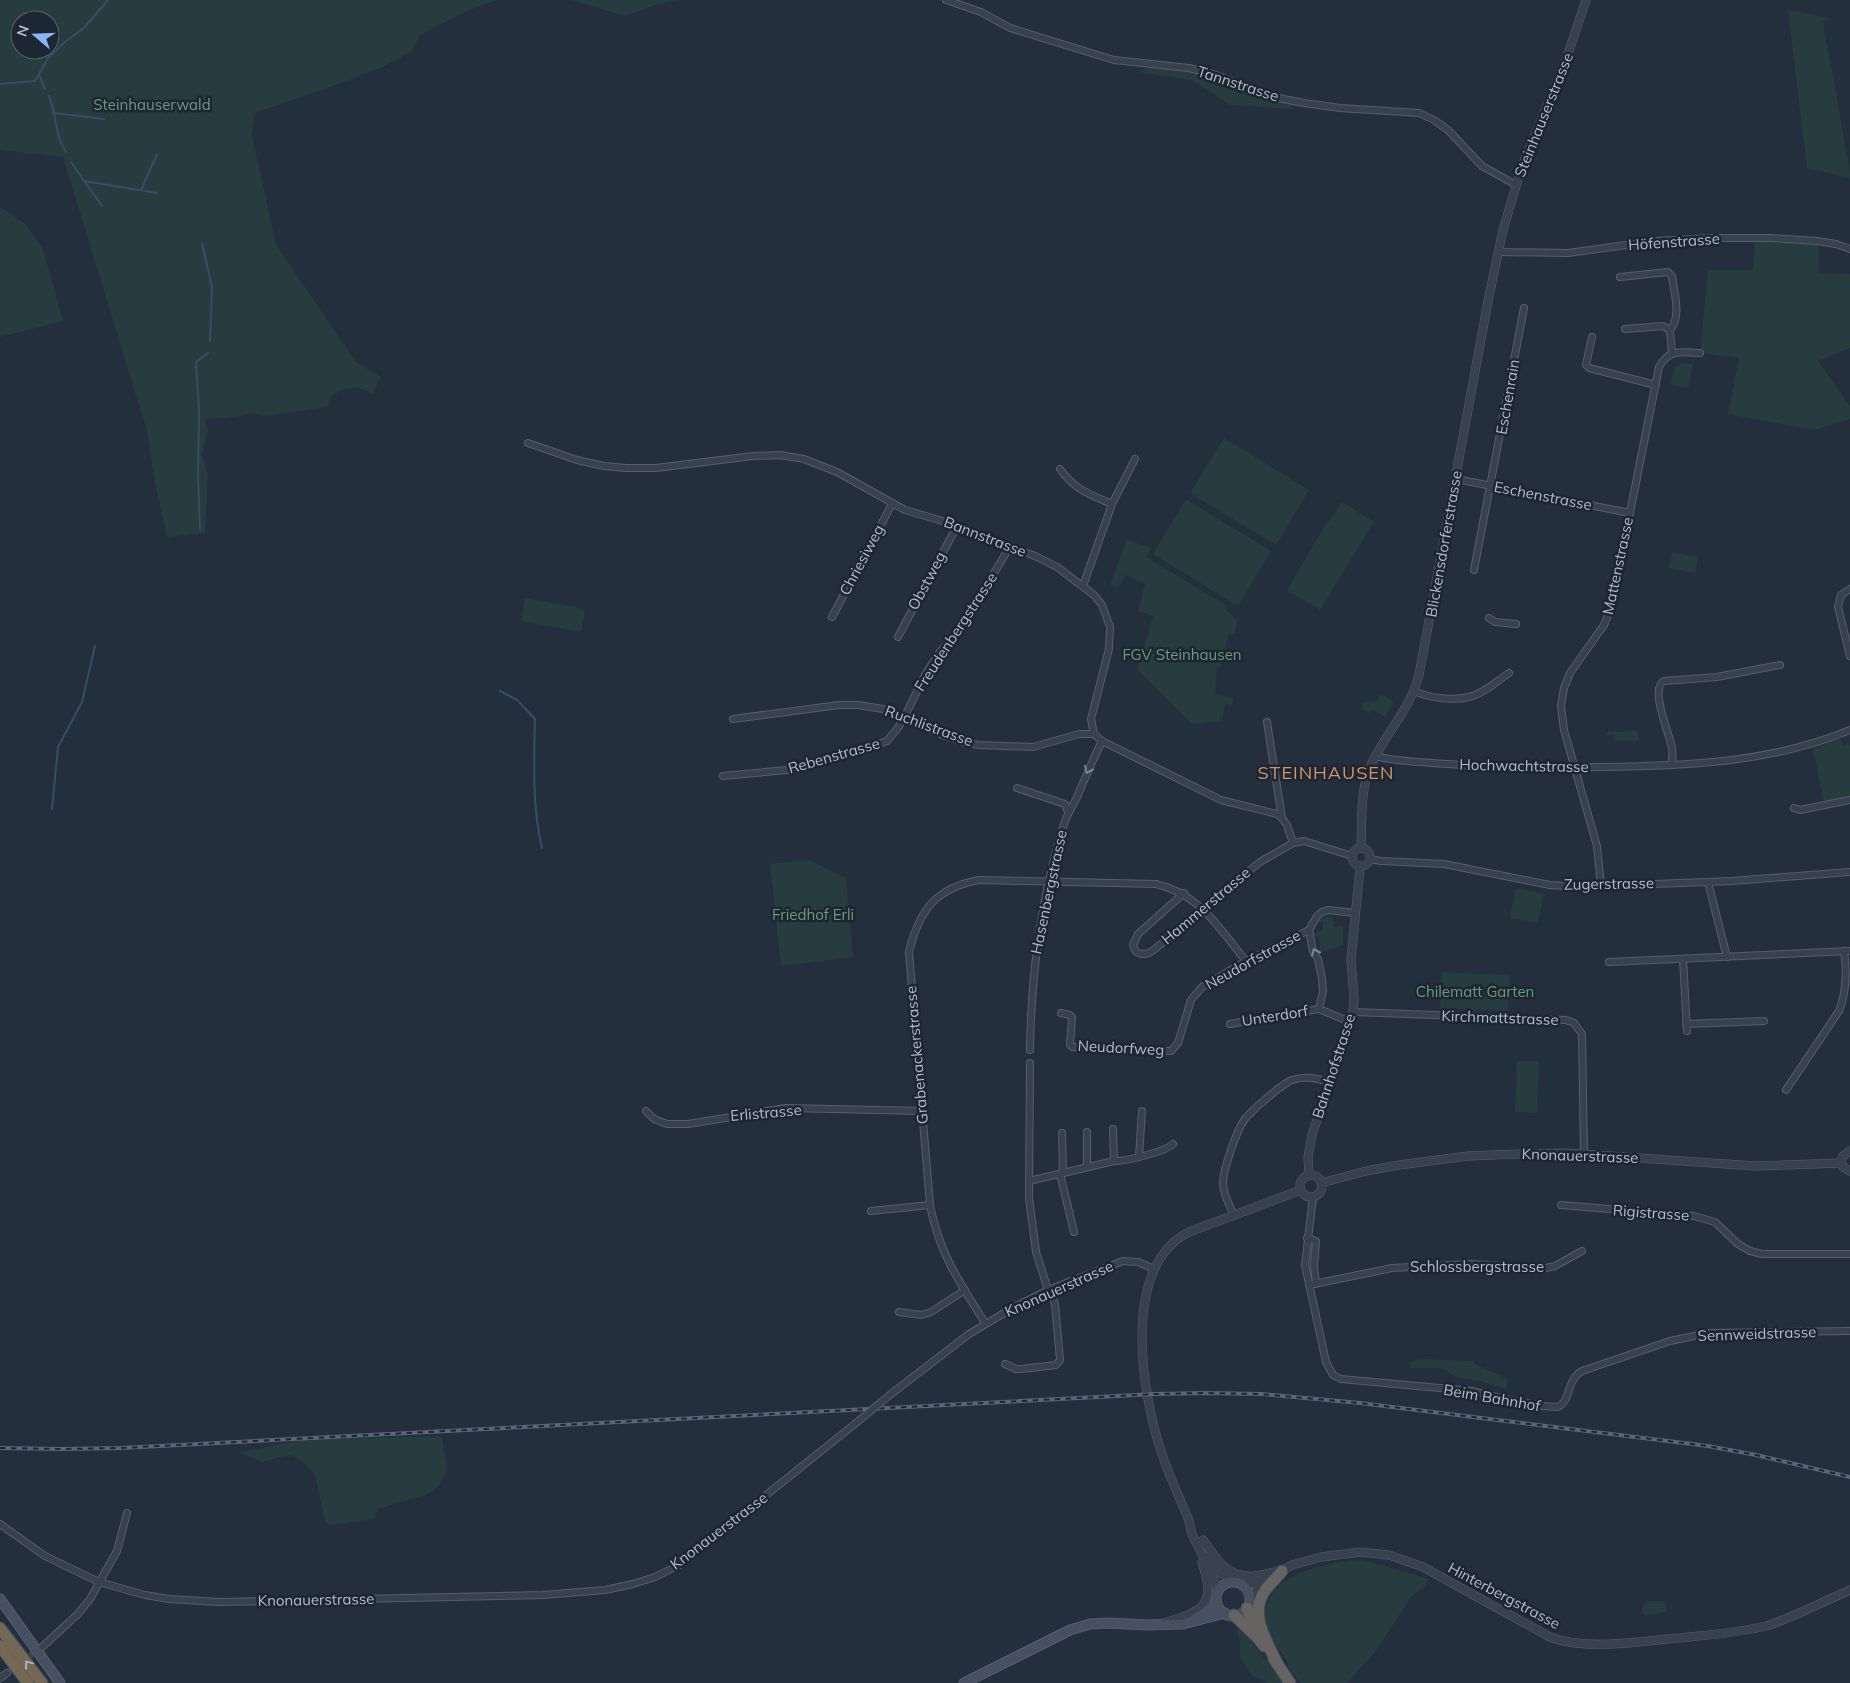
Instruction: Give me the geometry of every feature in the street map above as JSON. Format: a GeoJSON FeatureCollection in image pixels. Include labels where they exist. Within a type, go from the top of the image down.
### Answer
{"type":"FeatureCollection","features":[{"type":"Feature","properties":{"kind":"highway"},"geometry":{"type":"LineString","coordinates":[[1277,1663],[1263,1636],[1258,1613],[1262,1597],[1282,1571]]}},
{"type":"Feature","properties":{"kind":"highway"},"geometry":{"type":"LineString","coordinates":[[1248,1604],[1258,1638]]}},
{"type":"Feature","properties":{"kind":"highway"},"geometry":{"type":"LineString","coordinates":[[1229,1614],[1258,1638],[1290,1683]]}},
{"type":"Feature","properties":{"kind":"highway"},"geometry":{"type":"LineString","coordinates":[[0,1628],[42,1683]]}},
{"type":"Feature","properties":{"kind":"highway"},"geometry":{"type":"LineString","coordinates":[[0,1646],[28,1683]]}},
{"type":"Feature","properties":{"kind":"main road"},"geometry":{"type":"LineString","coordinates":[[964,1683],[1070,1630],[1102,1623],[1182,1624],[1241,1613],[1248,1604],[1248,1591],[1239,1583],[1226,1584],[1218,1591],[1217,1603],[1220,1609],[1229,1614]]}},
{"type":"Feature","properties":{"kind":"main road"},"geometry":{"type":"LineString","coordinates":[[0,1599],[60,1683]]}},
{"type":"Feature","properties":{"kind":"main road"},"geometry":{"type":"LineString","coordinates":[[1173,1624],[1201,1615],[1217,1603]]}},
{"type":"Feature","properties":{"kind":"street","name":"Tannstrasse"},"geometry":{"type":"LineString","coordinates":[[946,0],[981,12],[1010,28],[1114,60],[1189,68],[1213,74],[1266,94],[1304,103],[1340,108],[1419,113],[1434,120],[1454,135],[1482,166],[1516,185]]}},
{"type":"Feature","properties":{"kind":"street","name":"Steinhauserstrasse"},"geometry":{"type":"LineString","coordinates":[[1503,230],[1516,185],[1566,60],[1586,0]]}},
{"type":"Feature","properties":{"kind":"street","name":"Blickensdorferstrasse"},"geometry":{"type":"LineString","coordinates":[[1361,848],[1364,796],[1370,769],[1376,756],[1407,707],[1420,675],[1503,230]]}},
{"type":"Feature","properties":{"kind":"street","name":"Höfenstrasse"},"geometry":{"type":"LineString","coordinates":[[1498,252],[1568,253],[1670,240],[1712,238],[1772,238],[1817,241],[1836,244],[1850,249]]}},
{"type":"Feature","properties":{"kind":"street"},"geometry":{"type":"LineString","coordinates":[[1620,277],[1668,272],[1672,276],[1677,318],[1670,330],[1672,354],[1679,352],[1700,353]]}},
{"type":"Feature","properties":{"kind":"street","name":"Eschenrain"},"geometry":{"type":"LineString","coordinates":[[1474,570],[1492,485],[1524,308]]}},
{"type":"Feature","properties":{"kind":"street"},"geometry":{"type":"LineString","coordinates":[[1625,329],[1663,326],[1670,330]]}},
{"type":"Feature","properties":{"kind":"street"},"geometry":{"type":"LineString","coordinates":[[1592,336],[1586,365],[1589,368],[1656,385]]}},
{"type":"Feature","properties":{"kind":"street","name":"Mattenstrasse"},"geometry":{"type":"LineString","coordinates":[[1601,886],[1597,846],[1574,768],[1562,717],[1562,696],[1570,673],[1604,625],[1612,608],[1659,368],[1664,359],[1672,354]]}},
{"type":"Feature","properties":{"kind":"street","name":"Bannstrasse"},"geometry":{"type":"LineString","coordinates":[[528,443],[577,460],[604,466],[626,468],[656,468],[753,456],[780,455],[796,458],[837,472],[905,510],[957,526],[1009,548],[1035,556],[1057,567],[1094,595],[1102,605],[1110,627],[1109,649],[1091,719],[1094,734]]}},
{"type":"Feature","properties":{"kind":"street"},"geometry":{"type":"LineString","coordinates":[[1083,586],[1112,504],[1135,459]]}},
{"type":"Feature","properties":{"kind":"street"},"geometry":{"type":"LineString","coordinates":[[1060,469],[1069,482],[1083,491],[1112,504]]}},
{"type":"Feature","properties":{"kind":"street","name":"Eschenstrasse"},"geometry":{"type":"LineString","coordinates":[[1456,479],[1630,513]]}},
{"type":"Feature","properties":{"kind":"street","name":"Chriesiweg"},"geometry":{"type":"LineString","coordinates":[[832,617],[892,504]]}},
{"type":"Feature","properties":{"kind":"street","name":"Obstweg"},"geometry":{"type":"LineString","coordinates":[[898,637],[957,526]]}},
{"type":"Feature","properties":{"kind":"street","name":"Freudenbergstrasse"},"geometry":{"type":"LineString","coordinates":[[904,718],[925,675],[939,653],[965,622],[1009,548]]}},
{"type":"Feature","properties":{"kind":"street"},"geometry":{"type":"LineString","coordinates":[[1850,589],[1841,595],[1838,607],[1850,656]]}},
{"type":"Feature","properties":{"kind":"street"},"geometry":{"type":"LineString","coordinates":[[1489,618],[1495,622],[1516,624]]}},
{"type":"Feature","properties":{"kind":"street"},"geometry":{"type":"LineString","coordinates":[[1672,764],[1672,747],[1658,696],[1660,682],[1664,680],[1717,677],[1780,665]]}},
{"type":"Feature","properties":{"kind":"street"},"geometry":{"type":"LineString","coordinates":[[1414,691],[1433,698],[1468,697],[1479,693],[1509,673]]}},
{"type":"Feature","properties":{"kind":"street","name":"Ruchlistrasse"},"geometry":{"type":"LineString","coordinates":[[733,719],[839,705],[858,705],[883,709],[945,736],[979,745],[1033,748],[1074,735],[1094,734]]}},
{"type":"Feature","properties":{"kind":"street","name":"Rebenstrasse"},"geometry":{"type":"LineString","coordinates":[[723,776],[788,770],[870,748],[887,741],[904,718]]}},
{"type":"Feature","properties":{"kind":"street"},"geometry":{"type":"LineString","coordinates":[[1267,722],[1282,818]]}},
{"type":"Feature","properties":{"kind":"street","name":"Hochwachtstrasse"},"geometry":{"type":"LineString","coordinates":[[1376,756],[1524,769],[1745,760],[1799,748],[1850,730]]}},
{"type":"Feature","properties":{"kind":"street"},"geometry":{"type":"LineString","coordinates":[[1094,734],[1102,741],[1221,800],[1277,814],[1287,825],[1293,843],[1304,842],[1352,856]]}},
{"type":"Feature","properties":{"kind":"street","name":"Hasenbergstrasse"},"geometry":{"type":"LineString","coordinates":[[1030,1050],[1031,1004],[1036,949],[1049,881],[1068,812],[1076,799],[1102,741]]}},
{"type":"Feature","properties":{"kind":"street"},"geometry":{"type":"LineString","coordinates":[[1016,788],[1065,804],[1068,812]]}},
{"type":"Feature","properties":{"kind":"street"},"geometry":{"type":"LineString","coordinates":[[1794,808],[1800,810],[1850,800]]}},
{"type":"Feature","properties":{"kind":"street","name":"Hammerstrasse"},"geometry":{"type":"LineString","coordinates":[[1184,893],[1138,934],[1133,945],[1136,952],[1142,955],[1148,954],[1260,862],[1293,843]]}},
{"type":"Feature","properties":{"kind":"street"},"geometry":{"type":"LineString","coordinates":[[1361,848],[1369,852],[1370,859],[1366,866],[1360,867],[1354,864],[1352,856],[1354,851],[1361,848]]}},
{"type":"Feature","properties":{"kind":"street","name":"Zugerstrasse"},"geometry":{"type":"LineString","coordinates":[[1370,859],[1444,864],[1550,885],[1578,887],[1708,882],[1816,876],[1850,872]]}},
{"type":"Feature","properties":{"kind":"street","name":"Bahnhofstrasse"},"geometry":{"type":"LineString","coordinates":[[1308,1176],[1308,1157],[1312,1135],[1353,1012],[1354,998],[1351,960],[1360,867]]}},
{"type":"Feature","properties":{"kind":"street","name":"Grabenackerstrasse"},"geometry":{"type":"LineString","coordinates":[[985,1323],[945,1257],[937,1235],[930,1205],[909,952],[914,931],[937,896],[951,888],[979,880],[1156,884],[1171,887],[1184,893]]}},
{"type":"Feature","properties":{"kind":"street"},"geometry":{"type":"LineString","coordinates":[[1708,882],[1727,957]]}},
{"type":"Feature","properties":{"kind":"street"},"geometry":{"type":"LineString","coordinates":[[1184,893],[1202,908],[1246,960]]}},
{"type":"Feature","properties":{"kind":"street","name":"Neudorfstrasse"},"geometry":{"type":"LineString","coordinates":[[1178,1043],[1191,1000],[1202,987],[1246,960],[1309,930],[1317,916],[1322,912],[1328,910],[1355,913]]}},
{"type":"Feature","properties":{"kind":"street"},"geometry":{"type":"LineString","coordinates":[[1309,930],[1313,951],[1318,959],[1322,974],[1323,991],[1319,1009],[1350,1022]]}},
{"type":"Feature","properties":{"kind":"street"},"geometry":{"type":"LineString","coordinates":[[1609,962],[1847,951],[1843,1002],[1839,1011],[1786,1090]]}},
{"type":"Feature","properties":{"kind":"street"},"geometry":{"type":"LineString","coordinates":[[1683,959],[1687,1027],[1764,1021]]}},
{"type":"Feature","properties":{"kind":"street","name":"Unterdorf"},"geometry":{"type":"LineString","coordinates":[[1230,1024],[1319,1009]]}},
{"type":"Feature","properties":{"kind":"street","name":"Kirchmattstrasse"},"geometry":{"type":"LineString","coordinates":[[1353,1012],[1566,1020],[1574,1023],[1582,1034],[1584,1154]]}},
{"type":"Feature","properties":{"kind":"street","name":"Neudorfweg"},"geometry":{"type":"LineString","coordinates":[[1061,1013],[1072,1017],[1070,1045],[1072,1047],[1171,1051],[1178,1043]]}},
{"type":"Feature","properties":{"kind":"street"},"geometry":{"type":"LineString","coordinates":[[1005,1364],[1016,1369],[1022,1369],[1056,1365],[1060,1360],[1055,1304],[1033,1235],[1028,1198],[1030,1064]]}},
{"type":"Feature","properties":{"kind":"street"},"geometry":{"type":"LineString","coordinates":[[1234,1216],[1223,1185],[1224,1174],[1239,1130],[1246,1118],[1281,1086],[1293,1080],[1315,1078],[1330,1082]]}},
{"type":"Feature","properties":{"kind":"street","name":"Erlistrasse"},"geometry":{"type":"LineString","coordinates":[[646,1111],[654,1119],[666,1124],[688,1124],[786,1108],[922,1111]]}},
{"type":"Feature","properties":{"kind":"street"},"geometry":{"type":"LineString","coordinates":[[1139,1156],[1142,1111]]}},
{"type":"Feature","properties":{"kind":"street"},"geometry":{"type":"LineString","coordinates":[[1113,1129],[1114,1161]]}},
{"type":"Feature","properties":{"kind":"street"},"geometry":{"type":"LineString","coordinates":[[1087,1132],[1087,1167]]}},
{"type":"Feature","properties":{"kind":"street"},"geometry":{"type":"LineString","coordinates":[[1062,1133],[1061,1173],[1074,1232]]}},
{"type":"Feature","properties":{"kind":"street"},"geometry":{"type":"LineString","coordinates":[[1029,1181],[1114,1161],[1120,1162],[1169,1148],[1173,1144]]}},
{"type":"Feature","properties":{"kind":"street"},"geometry":{"type":"LineString","coordinates":[[1850,1151],[1843,1156],[1842,1163],[1846,1170],[1850,1171]]}},
{"type":"Feature","properties":{"kind":"street","name":"Knonauerstrasse"},"geometry":{"type":"LineString","coordinates":[[1322,1183],[1366,1171],[1435,1159],[1518,1154],[1584,1154],[1755,1166],[1842,1163]]}},
{"type":"Feature","properties":{"kind":"street"},"geometry":{"type":"LineString","coordinates":[[1308,1176],[1316,1177],[1322,1183],[1319,1193],[1313,1197],[1307,1196],[1301,1190],[1302,1181],[1308,1176]]}},
{"type":"Feature","properties":{"kind":"street"},"geometry":{"type":"LineString","coordinates":[[1155,1625],[1186,1616],[1198,1610],[1207,1600],[1209,1592],[1194,1538],[1162,1454],[1152,1419],[1146,1383],[1142,1319],[1146,1293],[1154,1269],[1168,1248],[1183,1235],[1301,1190]]}},
{"type":"Feature","properties":{"kind":"street"},"geometry":{"type":"LineString","coordinates":[[1312,1284],[1305,1257],[1312,1216],[1313,1197]]}},
{"type":"Feature","properties":{"kind":"street"},"geometry":{"type":"LineString","coordinates":[[871,1211],[930,1205]]}},
{"type":"Feature","properties":{"kind":"street","name":"Rigistrasse"},"geometry":{"type":"LineString","coordinates":[[1561,1205],[1694,1216],[1715,1222],[1738,1244],[1750,1251],[1762,1254],[1850,1254]]}},
{"type":"Feature","properties":{"kind":"street","name":"Schlossbergstrasse"},"geometry":{"type":"LineString","coordinates":[[1312,1284],[1392,1268],[1470,1264],[1546,1268],[1555,1266],[1582,1251]]}},
{"type":"Feature","properties":{"kind":"street","name":"Knonauerstrasse"},"geometry":{"type":"LineString","coordinates":[[0,1524],[45,1556],[99,1582],[153,1596],[218,1602],[543,1596],[605,1590],[633,1584],[679,1565],[943,1352],[985,1323],[1049,1290],[1123,1261],[1138,1262],[1154,1269]]}},
{"type":"Feature","properties":{"kind":"street","name":"Beim Bahnhof"},"geometry":{"type":"LineString","coordinates":[[1312,1284],[1326,1362],[1333,1375],[1340,1379],[1472,1391],[1552,1407],[1561,1406],[1567,1397]]}},
{"type":"Feature","properties":{"kind":"street"},"geometry":{"type":"LineString","coordinates":[[899,1312],[921,1315],[931,1312],[965,1290]]}},
{"type":"Feature","properties":{"kind":"street","name":"Sennweidstrasse"},"geometry":{"type":"LineString","coordinates":[[1567,1397],[1572,1379],[1582,1371],[1670,1341],[1691,1336],[1714,1332],[1850,1332]]}},
{"type":"Feature","properties":{"kind":"street"},"geometry":{"type":"LineString","coordinates":[[42,1647],[77,1615],[90,1599],[116,1551],[127,1513]]}},
{"type":"Feature","properties":{"kind":"street"},"geometry":{"type":"LineString","coordinates":[[1188,1520],[1222,1566],[1239,1575],[1257,1576],[1282,1571]]}},
{"type":"Feature","properties":{"kind":"street"},"geometry":{"type":"LineString","coordinates":[[1194,1538],[1210,1569],[1218,1591]]}},
{"type":"Feature","properties":{"kind":"street"},"geometry":{"type":"LineString","coordinates":[[1203,1540],[1205,1549],[1219,1572],[1239,1583]]}},
{"type":"Feature","properties":{"kind":"street","name":"Hinterbergstrasse"},"geometry":{"type":"LineString","coordinates":[[1239,1583],[1257,1583],[1300,1562],[1321,1557],[1360,1552],[1389,1555],[1423,1568],[1550,1638],[1569,1643],[1586,1644],[1626,1643],[1754,1629],[1792,1616],[1850,1590]]}},
{"type":"Feature","properties":{"kind":"street","name":"Hinterbergstrasse"},"geometry":{"type":"LineString","coordinates":[[1248,1604],[1266,1580]]}},
{"type":"Feature","properties":{"kind":"street"},"geometry":{"type":"LineString","coordinates":[[0,1678],[7,1673]]}},
{"type":"Feature","properties":{"kind":"green space","name":"Steinhauserwald"},"geometry":{"type":"Polygon","coordinates":[[[0,0],[497,0],[467,11],[420,35],[411,52],[382,67],[255,113],[252,135],[276,245],[356,362],[381,377],[373,394],[357,388],[347,388],[331,396],[328,407],[265,416],[252,413],[229,418],[204,419],[208,430],[202,454],[208,475],[205,533],[167,537],[155,483],[147,431],[63,157],[0,150],[0,0]]]}},
{"type":"Feature","properties":{"kind":"green space"},"geometry":{"type":"Polygon","coordinates":[[[571,0],[679,0],[655,5],[625,16],[571,0]]]}},
{"type":"Feature","properties":{"kind":"green space"},"geometry":{"type":"Polygon","coordinates":[[[1788,10],[1829,18],[1824,21],[1824,30],[1850,178],[1807,168],[1788,10]]]}},
{"type":"Feature","properties":{"kind":"green space"},"geometry":{"type":"Polygon","coordinates":[[[1158,63],[1230,79],[1294,101],[1291,109],[1230,105],[1192,80],[1138,72],[1158,63]]]}},
{"type":"Feature","properties":{"kind":"green space"},"geometry":{"type":"Polygon","coordinates":[[[0,207],[25,224],[43,249],[63,321],[0,337],[0,207]]]}},
{"type":"Feature","properties":{"kind":"green space"},"geometry":{"type":"Polygon","coordinates":[[[1755,238],[1818,244],[1819,273],[1850,274],[1850,348],[1818,361],[1850,406],[1850,419],[1815,430],[1728,414],[1739,358],[1700,353],[1708,270],[1753,270],[1755,238]]]}},
{"type":"Feature","properties":{"kind":"green space"},"geometry":{"type":"Polygon","coordinates":[[[1684,363],[1693,364],[1688,388],[1670,384],[1675,367],[1684,363]]]}},
{"type":"Feature","properties":{"kind":"green space"},"geometry":{"type":"Polygon","coordinates":[[[1224,438],[1309,490],[1276,545],[1190,493],[1224,438]]]}},
{"type":"Feature","properties":{"kind":"green space"},"geometry":{"type":"Polygon","coordinates":[[[1186,499],[1271,551],[1238,606],[1153,554],[1186,499]]]}},
{"type":"Feature","properties":{"kind":"green space"},"geometry":{"type":"Polygon","coordinates":[[[1342,502],[1374,522],[1320,610],[1287,590],[1327,522],[1329,522],[1342,502]]]}},
{"type":"Feature","properties":{"kind":"green space","name":"FGV Steinhausen"},"geometry":{"type":"Polygon","coordinates":[[[1127,540],[1151,548],[1146,557],[1226,605],[1225,609],[1237,620],[1235,634],[1229,634],[1220,667],[1217,667],[1215,694],[1233,698],[1232,705],[1225,704],[1222,721],[1192,724],[1138,670],[1153,616],[1138,611],[1145,584],[1125,575],[1119,588],[1110,585],[1127,540]]]}},
{"type":"Feature","properties":{"kind":"green space"},"geometry":{"type":"Polygon","coordinates":[[[1672,552],[1698,557],[1695,573],[1669,568],[1672,552]]]}},
{"type":"Feature","properties":{"kind":"green space"},"geometry":{"type":"Polygon","coordinates":[[[525,598],[585,609],[581,632],[521,621],[525,598]]]}},
{"type":"Feature","properties":{"kind":"green space"},"geometry":{"type":"Polygon","coordinates":[[[1381,694],[1394,702],[1385,717],[1373,710],[1370,713],[1361,709],[1365,702],[1377,701],[1381,694]]]}},
{"type":"Feature","properties":{"kind":"green space"},"geometry":{"type":"Polygon","coordinates":[[[1632,730],[1638,734],[1639,741],[1615,741],[1614,735],[1606,735],[1608,731],[1632,730]]]}},
{"type":"Feature","properties":{"kind":"green space"},"geometry":{"type":"Polygon","coordinates":[[[1840,739],[1842,745],[1849,743],[1850,746],[1850,797],[1824,803],[1813,749],[1840,739]]]}},
{"type":"Feature","properties":{"kind":"green space","name":"Friedhof Erli"},"geometry":{"type":"Polygon","coordinates":[[[809,860],[846,878],[853,957],[781,966],[770,864],[809,860]]]}},
{"type":"Feature","properties":{"kind":"green space"},"geometry":{"type":"Polygon","coordinates":[[[1516,888],[1544,894],[1538,922],[1512,919],[1510,915],[1516,888]]]}},
{"type":"Feature","properties":{"kind":"green space"},"geometry":{"type":"Polygon","coordinates":[[[1321,918],[1333,918],[1334,927],[1343,926],[1343,945],[1318,954],[1315,951],[1320,949],[1319,936],[1314,937],[1315,932],[1323,930],[1323,922],[1318,922],[1321,918]]]}},
{"type":"Feature","properties":{"kind":"green space","name":"Chilematt Garten"},"geometry":{"type":"Polygon","coordinates":[[[1442,972],[1510,975],[1508,1011],[1440,1008],[1442,972]]]}},
{"type":"Feature","properties":{"kind":"green space"},"geometry":{"type":"Polygon","coordinates":[[[1517,1061],[1539,1061],[1537,1113],[1515,1112],[1517,1061]]]}},
{"type":"Feature","properties":{"kind":"green space"},"geometry":{"type":"Polygon","coordinates":[[[1424,1359],[1473,1361],[1475,1364],[1508,1379],[1506,1389],[1480,1381],[1456,1377],[1446,1370],[1439,1368],[1410,1368],[1409,1362],[1424,1359]]]}},
{"type":"Feature","properties":{"kind":"green space"},"geometry":{"type":"Polygon","coordinates":[[[442,1436],[447,1469],[439,1486],[426,1495],[377,1509],[374,1519],[330,1525],[325,1522],[315,1474],[301,1460],[289,1455],[262,1462],[240,1452],[303,1440],[442,1436]]]}},
{"type":"Feature","properties":{"kind":"green space"},"geometry":{"type":"Polygon","coordinates":[[[1364,1560],[1429,1579],[1426,1585],[1412,1596],[1375,1652],[1347,1683],[1301,1683],[1289,1669],[1288,1663],[1267,1627],[1267,1606],[1273,1592],[1299,1573],[1316,1567],[1333,1563],[1364,1560]]]}},
{"type":"Feature","properties":{"kind":"green space"},"geometry":{"type":"Polygon","coordinates":[[[1647,1601],[1665,1601],[1666,1612],[1644,1616],[1642,1608],[1647,1601]]]}},
{"type":"Feature","properties":{"kind":"green space"},"geometry":{"type":"Polygon","coordinates":[[[1242,1629],[1283,1683],[1267,1683],[1252,1675],[1240,1658],[1240,1640],[1236,1631],[1242,1629]]]}},
{"type":"Feature","properties":{"kind":"waterway"},"geometry":{"type":"LineString","coordinates":[[0,84],[35,81],[48,58],[66,41],[84,28],[108,0]]}},
{"type":"Feature","properties":{"kind":"waterway"},"geometry":{"type":"LineString","coordinates":[[39,75],[45,89]]}},
{"type":"Feature","properties":{"kind":"waterway"},"geometry":{"type":"LineString","coordinates":[[49,96],[59,139],[66,152]]}},
{"type":"Feature","properties":{"kind":"waterway"},"geometry":{"type":"LineString","coordinates":[[54,113],[104,119]]}},
{"type":"Feature","properties":{"kind":"waterway"},"geometry":{"type":"LineString","coordinates":[[141,190],[157,154]]}},
{"type":"Feature","properties":{"kind":"waterway"},"geometry":{"type":"LineString","coordinates":[[71,162],[102,206]]}},
{"type":"Feature","properties":{"kind":"waterway"},"geometry":{"type":"LineString","coordinates":[[84,181],[157,193]]}},
{"type":"Feature","properties":{"kind":"waterway"},"geometry":{"type":"LineString","coordinates":[[202,244],[212,287],[210,341]]}},
{"type":"Feature","properties":{"kind":"waterway"},"geometry":{"type":"LineString","coordinates":[[200,529],[198,476],[199,411],[196,362],[208,353]]}},
{"type":"Feature","properties":{"kind":"waterway"},"geometry":{"type":"LineString","coordinates":[[52,809],[58,747],[82,702],[95,646]]}},
{"type":"Feature","properties":{"kind":"waterway"},"geometry":{"type":"LineString","coordinates":[[500,691],[517,700],[535,719],[535,800],[542,848]]}},
{"type":"Feature","properties":{"kind":"tunnel"},"geometry":{"type":"LineString","coordinates":[[7,1673],[39,1649]]}},
{"type":"Feature","properties":{"kind":"railway"},"geometry":{"type":"LineString","coordinates":[[0,1448],[121,1448],[1204,1393],[1262,1394],[1360,1403],[1708,1446],[1850,1477]]}},
{"type":"Feature","properties":{"kind":"district","name":"STEINHAUSEN"},"geometry":{"type":"Point","coordinates":[1326,773]}}]}
